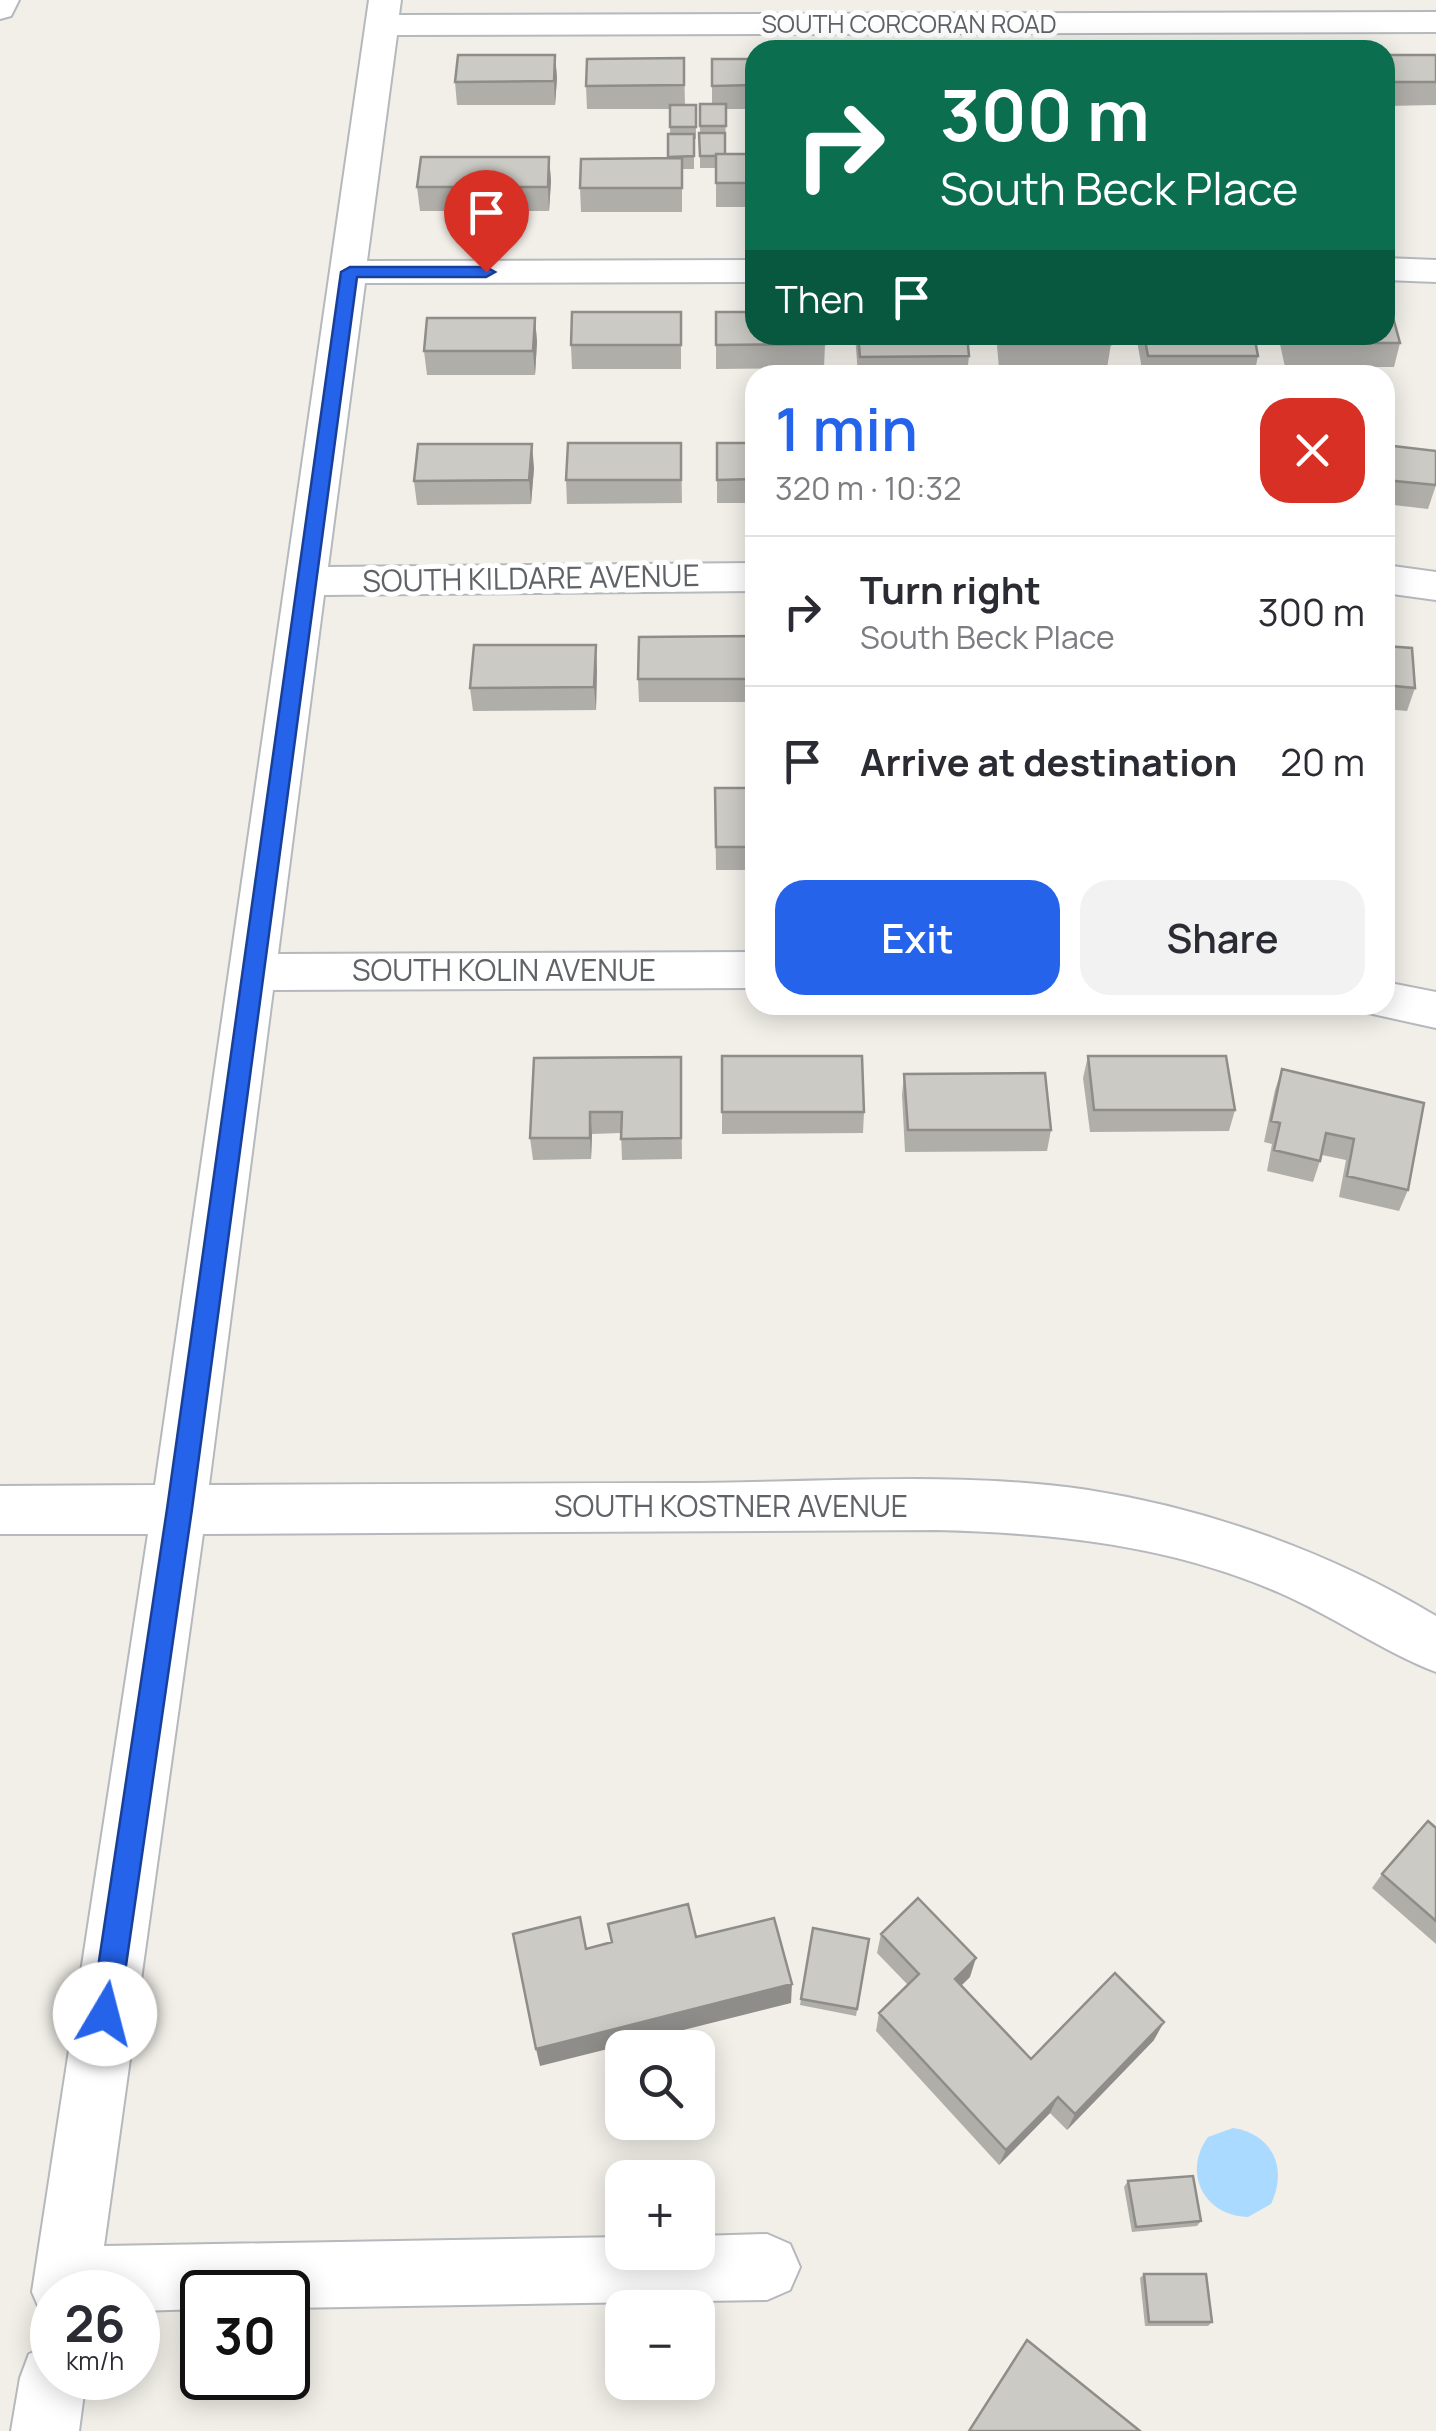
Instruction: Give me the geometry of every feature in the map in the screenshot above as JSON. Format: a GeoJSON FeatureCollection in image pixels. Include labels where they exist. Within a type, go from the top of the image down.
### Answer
{"type":"FeatureCollection","features":[{"type":"Feature","properties":{"kind":"street"},"geometry":{"type":"LineString","coordinates":[[0,9],[3,0]]}},
{"type":"Feature","properties":{"kind":"street"},"geometry":{"type":"LineString","coordinates":[[68,2270],[179,1509],[383,13]]}},
{"type":"Feature","properties":{"kind":"street","name":"SOUTH CORCORAN ROAD"},"geometry":{"type":"LineString","coordinates":[[383,13],[1436,22]]}},
{"type":"Feature","properties":{"kind":"street"},"geometry":{"type":"LineString","coordinates":[[1395,270],[1436,270]]}},
{"type":"Feature","properties":{"kind":"street"},"geometry":{"type":"LineString","coordinates":[[350,272],[745,271]]}},
{"type":"Feature","properties":{"kind":"street","name":"SOUTH KILDARE AVENUE"},"geometry":{"type":"LineString","coordinates":[[308,581],[745,577]]}},
{"type":"Feature","properties":{"kind":"street"},"geometry":{"type":"LineString","coordinates":[[1395,580],[1436,586]]}},
{"type":"Feature","properties":{"kind":"street","name":"SOUTH KOLIN AVENUE"},"geometry":{"type":"LineString","coordinates":[[253,972],[745,970]]}},
{"type":"Feature","properties":{"kind":"street"},"geometry":{"type":"LineString","coordinates":[[1395,1002],[1436,1010]]}},
{"type":"Feature","properties":{"kind":"street","name":"SOUTH KOSTNER AVENUE"},"geometry":{"type":"LineString","coordinates":[[0,1510],[1038,1508],[1137,1524],[1230,1548],[1405,1626],[1436,1646]]}},
{"type":"Feature","properties":{"kind":"street"},"geometry":{"type":"LineString","coordinates":[[160,2283],[767,2267]]}},
{"type":"Feature","properties":{"kind":"street"},"geometry":{"type":"LineString","coordinates":[[45,2431],[50,2400]]}},
{"type":"Feature","properties":{"kind":"water"},"geometry":{"type":"Polygon","coordinates":[[[1233,2128],[1258,2137],[1267,2145],[1277,2166],[1271,2204],[1248,2217],[1233,2215],[1209,2201],[1198,2178],[1200,2151],[1208,2137],[1233,2128]]]}},
{"type":"Feature","properties":{"kind":"building"},"geometry":{"type":"Polygon","coordinates":[[[458,55],[555,55],[554,81],[455,82],[458,55]]]}},
{"type":"Feature","properties":{"kind":"building"},"geometry":{"type":"Polygon","coordinates":[[[1395,55],[1436,55],[1436,82],[1395,82],[1395,55]]]}},
{"type":"Feature","properties":{"kind":"building"},"geometry":{"type":"Polygon","coordinates":[[[684,58],[684,85],[586,86],[587,59],[684,58]]]}},
{"type":"Feature","properties":{"kind":"building"},"geometry":{"type":"Polygon","coordinates":[[[712,59],[745,59],[745,85],[712,86],[712,59]]]}},
{"type":"Feature","properties":{"kind":"building"},"geometry":{"type":"Polygon","coordinates":[[[700,104],[726,104],[726,126],[700,126],[700,104]]]}},
{"type":"Feature","properties":{"kind":"building"},"geometry":{"type":"Polygon","coordinates":[[[670,105],[696,105],[696,127],[670,127],[670,105]]]}},
{"type":"Feature","properties":{"kind":"building"},"geometry":{"type":"Polygon","coordinates":[[[699,133],[725,133],[725,154],[700,156],[699,133]]]}},
{"type":"Feature","properties":{"kind":"building"},"geometry":{"type":"Polygon","coordinates":[[[668,134],[694,134],[694,156],[668,157],[668,134]]]}},
{"type":"Feature","properties":{"kind":"building"},"geometry":{"type":"Polygon","coordinates":[[[716,154],[745,154],[745,183],[716,183],[716,154]]]}},
{"type":"Feature","properties":{"kind":"building"},"geometry":{"type":"Polygon","coordinates":[[[421,157],[549,157],[548,187],[417,187],[421,157]]]}},
{"type":"Feature","properties":{"kind":"building"},"geometry":{"type":"Polygon","coordinates":[[[682,158],[682,188],[580,188],[581,159],[682,158]]]}},
{"type":"Feature","properties":{"kind":"building"},"geometry":{"type":"Polygon","coordinates":[[[572,312],[681,312],[681,345],[571,345],[572,312]]]}},
{"type":"Feature","properties":{"kind":"building"},"geometry":{"type":"Polygon","coordinates":[[[716,312],[745,312],[745,345],[716,345],[716,312]]]}},
{"type":"Feature","properties":{"kind":"building"},"geometry":{"type":"Polygon","coordinates":[[[427,318],[535,318],[533,351],[424,351],[427,318]]]}},
{"type":"Feature","properties":{"kind":"building"},"geometry":{"type":"Polygon","coordinates":[[[859,345],[968,345],[969,356],[860,357],[859,345]]]}},
{"type":"Feature","properties":{"kind":"building"},"geometry":{"type":"Polygon","coordinates":[[[1146,345],[1256,345],[1258,356],[1148,356],[1146,345]]]}},
{"type":"Feature","properties":{"kind":"building"},"geometry":{"type":"Polygon","coordinates":[[[568,443],[681,443],[681,480],[566,480],[568,443]]]}},
{"type":"Feature","properties":{"kind":"building"},"geometry":{"type":"Polygon","coordinates":[[[717,443],[745,443],[745,479],[717,480],[717,443]]]}},
{"type":"Feature","properties":{"kind":"building"},"geometry":{"type":"Polygon","coordinates":[[[418,444],[532,444],[529,480],[414,481],[418,444]]]}},
{"type":"Feature","properties":{"kind":"building"},"geometry":{"type":"Polygon","coordinates":[[[1395,446],[1436,451],[1436,485],[1395,481],[1395,446]]]}},
{"type":"Feature","properties":{"kind":"building"},"geometry":{"type":"Polygon","coordinates":[[[745,636],[745,679],[638,679],[639,637],[745,636]]]}},
{"type":"Feature","properties":{"kind":"building"},"geometry":{"type":"Polygon","coordinates":[[[474,645],[596,645],[594,687],[470,688],[474,645]]]}},
{"type":"Feature","properties":{"kind":"building"},"geometry":{"type":"Polygon","coordinates":[[[1395,647],[1412,648],[1415,688],[1395,686],[1395,647]]]}},
{"type":"Feature","properties":{"kind":"building"},"geometry":{"type":"Polygon","coordinates":[[[715,788],[745,788],[745,847],[716,847],[715,788]]]}},
{"type":"Feature","properties":{"kind":"building"},"geometry":{"type":"Polygon","coordinates":[[[722,1056],[862,1056],[864,1112],[722,1112],[722,1056]]]}},
{"type":"Feature","properties":{"kind":"building"},"geometry":{"type":"Polygon","coordinates":[[[1088,1056],[1226,1056],[1235,1110],[1094,1110],[1088,1056]]]}},
{"type":"Feature","properties":{"kind":"building"},"geometry":{"type":"Polygon","coordinates":[[[681,1057],[681,1138],[621,1139],[622,1112],[590,1112],[590,1138],[530,1138],[534,1058],[681,1057]]]}},
{"type":"Feature","properties":{"kind":"building"},"geometry":{"type":"Polygon","coordinates":[[[1282,1069],[1424,1103],[1408,1190],[1347,1176],[1354,1139],[1326,1133],[1320,1161],[1274,1150],[1280,1123],[1271,1121],[1282,1069]]]}},
{"type":"Feature","properties":{"kind":"building"},"geometry":{"type":"Polygon","coordinates":[[[1045,1073],[1051,1130],[908,1130],[904,1074],[1045,1073]]]}},
{"type":"Feature","properties":{"kind":"building"},"geometry":{"type":"Polygon","coordinates":[[[1428,1821],[1436,1828],[1436,1921],[1382,1874],[1428,1821]]]}},
{"type":"Feature","properties":{"kind":"building"},"geometry":{"type":"Polygon","coordinates":[[[918,1898],[976,1958],[955,1979],[1031,2059],[1115,1973],[1164,2022],[1075,2114],[1058,2097],[1006,2150],[879,2013],[919,1974],[881,1934],[918,1898]]]}},
{"type":"Feature","properties":{"kind":"building"},"geometry":{"type":"Polygon","coordinates":[[[688,1904],[696,1937],[774,1918],[792,1984],[536,2049],[513,1934],[580,1917],[586,1949],[612,1942],[608,1924],[688,1904]]]}},
{"type":"Feature","properties":{"kind":"building"},"geometry":{"type":"Polygon","coordinates":[[[813,1928],[869,1939],[857,2009],[801,1999],[813,1928]]]}},
{"type":"Feature","properties":{"kind":"building"},"geometry":{"type":"Polygon","coordinates":[[[1193,2176],[1201,2221],[1136,2227],[1128,2181],[1193,2176]]]}},
{"type":"Feature","properties":{"kind":"building"},"geometry":{"type":"Polygon","coordinates":[[[1144,2274],[1206,2274],[1212,2322],[1149,2322],[1144,2274]]]}},
{"type":"Feature","properties":{"kind":"building"},"geometry":{"type":"Polygon","coordinates":[[[1027,2340],[1140,2431],[969,2431],[1027,2340]]]}},
{"type":"Feature","properties":{"kind":"route"},"geometry":{"type":"LineString","coordinates":[[105,2014],[350,272],[486,272]]}}]}
